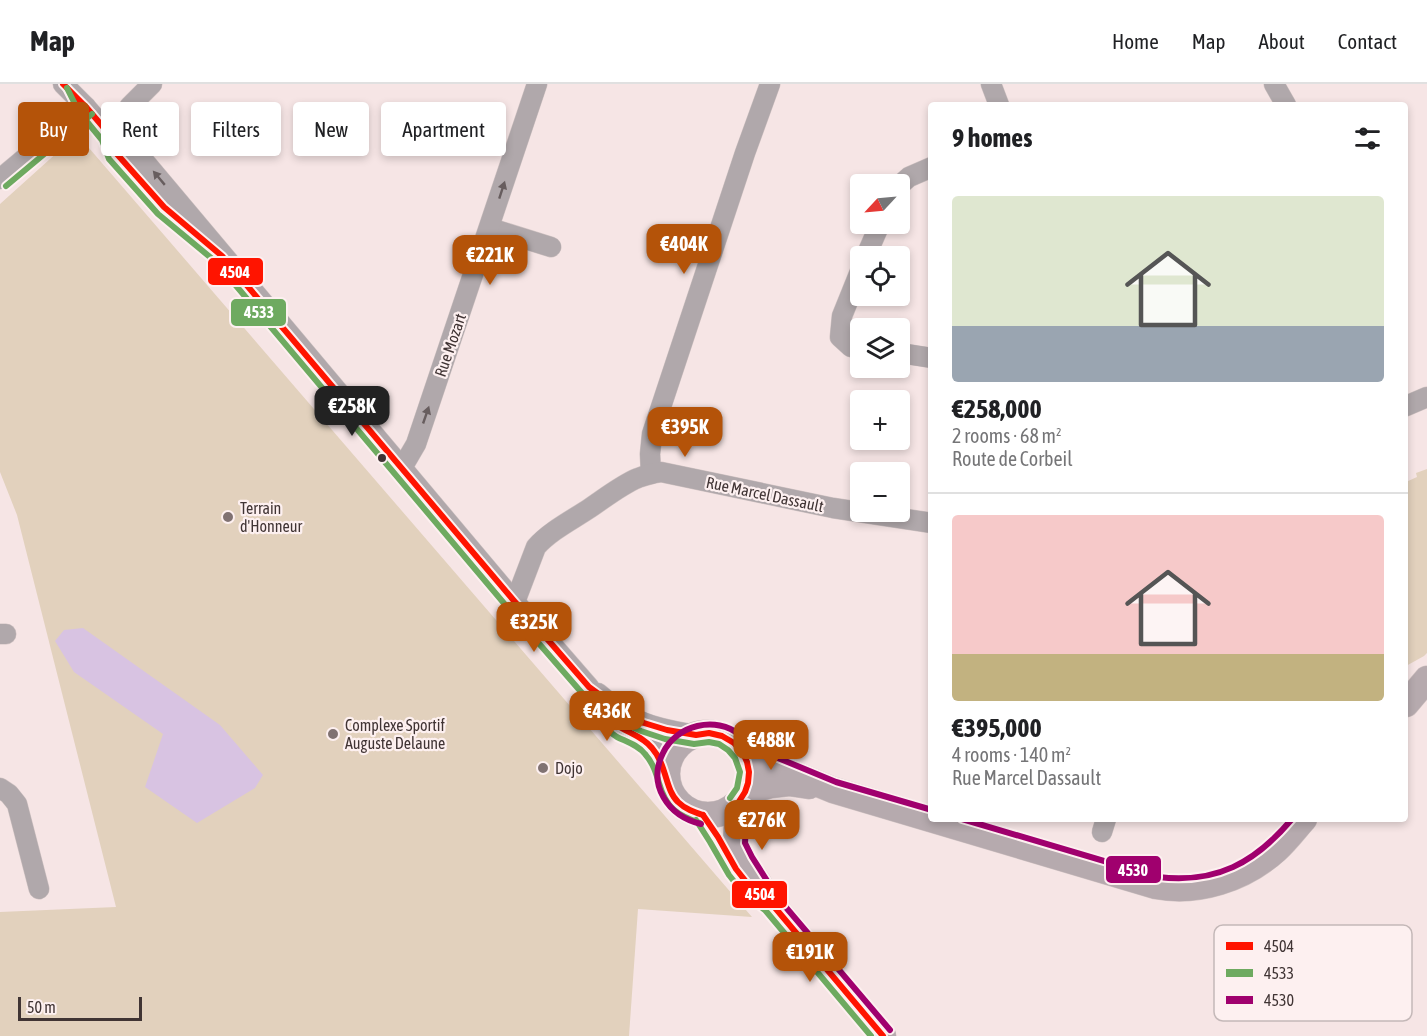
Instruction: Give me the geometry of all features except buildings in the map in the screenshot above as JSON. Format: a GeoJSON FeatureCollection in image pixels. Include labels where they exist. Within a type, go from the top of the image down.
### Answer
{"type":"FeatureCollection","features":[{"type":"Feature","properties":{"kind":"main road"},"geometry":{"type":"LineString","coordinates":[[1408,702],[1427,679]]}},
{"type":"Feature","properties":{"kind":"main road"},"geometry":{"type":"LineString","coordinates":[[833,790],[789,783],[771,785],[741,797],[722,813],[703,815],[690,812],[678,804],[672,794],[666,772],[675,749],[684,740],[709,733],[734,742],[743,753],[749,772],[748,783],[741,797],[736,845],[744,862],[771,903],[883,1036]]}},
{"type":"Feature","properties":{"kind":"main road"},"geometry":{"type":"LineString","coordinates":[[743,753],[833,790],[928,818]]}},
{"type":"Feature","properties":{"kind":"main road"},"geometry":{"type":"LineString","coordinates":[[703,815],[736,869],[751,888],[771,903]]}},
{"type":"Feature","properties":{"kind":"main road"},"geometry":{"type":"LineString","coordinates":[[941,822],[1156,886],[1188,889],[1241,874],[1276,850],[1301,822]]}},
{"type":"Feature","properties":{"kind":"street"},"geometry":{"type":"LineString","coordinates":[[63,84],[82,102]]}},
{"type":"Feature","properties":{"kind":"street"},"geometry":{"type":"LineString","coordinates":[[75,84],[84,102]]}},
{"type":"Feature","properties":{"kind":"street"},"geometry":{"type":"LineString","coordinates":[[134,102],[152,84]]}},
{"type":"Feature","properties":{"kind":"street","name":"Rue Mozart"},"geometry":{"type":"LineString","coordinates":[[402,468],[416,444],[537,84]]}},
{"type":"Feature","properties":{"kind":"street"},"geometry":{"type":"LineString","coordinates":[[651,474],[652,434],[770,84]]}},
{"type":"Feature","properties":{"kind":"street"},"geometry":{"type":"LineString","coordinates":[[991,84],[998,102]]}},
{"type":"Feature","properties":{"kind":"street"},"geometry":{"type":"LineString","coordinates":[[1274,84],[1284,102]]}},
{"type":"Feature","properties":{"kind":"street"},"geometry":{"type":"LineString","coordinates":[[89,110],[101,124]]}},
{"type":"Feature","properties":{"kind":"street"},"geometry":{"type":"LineString","coordinates":[[0,179],[27,156]]}},
{"type":"Feature","properties":{"kind":"street"},"geometry":{"type":"LineString","coordinates":[[119,156],[164,207],[222,256],[589,687],[602,711],[614,725],[639,736],[651,746],[666,772]]}},
{"type":"Feature","properties":{"kind":"street"},"geometry":{"type":"LineString","coordinates":[[910,177],[928,169]]}},
{"type":"Feature","properties":{"kind":"street"},"geometry":{"type":"LineString","coordinates":[[490,228],[551,247]]}},
{"type":"Feature","properties":{"kind":"street"},"geometry":{"type":"LineString","coordinates":[[850,296],[842,316],[840,337],[850,346]]}},
{"type":"Feature","properties":{"kind":"street"},"geometry":{"type":"LineString","coordinates":[[910,355],[928,357]]}},
{"type":"Feature","properties":{"kind":"street","name":"Rue Marcel Dassault"},"geometry":{"type":"LineString","coordinates":[[515,602],[536,547],[541,541],[620,488],[638,478],[661,472],[833,508],[928,522]]}},
{"type":"Feature","properties":{"kind":"street"},"geometry":{"type":"LineString","coordinates":[[589,687],[626,714],[644,723],[696,735]]}},
{"type":"Feature","properties":{"kind":"street"},"geometry":{"type":"LineString","coordinates":[[0,788],[17,804],[39,889]]}},
{"type":"Feature","properties":{"kind":"shaded area","name":"Complexe Sportif Auguste Delaune"},"geometry":{"type":"Polygon","coordinates":[[[89,148],[752,917],[638,909],[629,1036],[0,1036],[0,912],[116,907],[17,515],[0,472],[0,204],[53,156],[89,156],[89,148]]]}},
{"type":"Feature","properties":{"kind":"shaded area"},"geometry":{"type":"Polygon","coordinates":[[[1427,469],[1427,653],[1408,665],[1408,481],[1417,477],[1416,473],[1427,469]]]}},
{"type":"Feature","properties":{"kind":"shaded area"},"geometry":{"type":"Polygon","coordinates":[[[83,628],[220,725],[263,775],[255,788],[197,823],[145,787],[163,734],[74,672],[55,641],[64,630],[83,628]]]}},
{"type":"Feature","properties":{"kind":"transit line","name":"4504"},"geometry":{"type":"LineString","coordinates":[[63,84],[110,135],[116,153],[164,207],[222,256],[589,687],[626,714],[644,723],[696,735],[709,733],[722,736],[734,743],[743,753],[749,772],[745,792],[738,803]]}},
{"type":"Feature","properties":{"kind":"transit line","name":"4533"},"geometry":{"type":"LineString","coordinates":[[67,88],[79,112],[102,140],[109,159],[158,214],[216,262],[582,693],[621,722],[641,731],[665,739],[694,744],[709,742],[719,744],[728,750],[735,758],[740,772],[737,788],[730,798]]}},
{"type":"Feature","properties":{"kind":"transit line","name":"4533"},"geometry":{"type":"LineString","coordinates":[[6,186],[92,114]]}},
{"type":"Feature","properties":{"kind":"transit line","name":"4504"},"geometry":{"type":"LineString","coordinates":[[604,713],[616,724],[641,738],[652,748],[661,762],[674,797],[684,807],[703,815]]}},
{"type":"Feature","properties":{"kind":"transit line","name":"4533"},"geometry":{"type":"LineString","coordinates":[[597,718],[611,733],[636,746],[645,754],[654,768],[669,805],[685,817],[700,823]]}},
{"type":"Feature","properties":{"kind":"transit line","name":"4530"},"geometry":{"type":"LineString","coordinates":[[701,824],[689,820],[670,806],[659,787],[658,776],[659,765],[669,743],[687,730],[709,725],[720,725],[730,729],[740,735],[749,746],[836,782],[928,809]]}},
{"type":"Feature","properties":{"kind":"transit line","name":"4530"},"geometry":{"type":"LineString","coordinates":[[747,803],[745,843],[752,857],[778,898],[890,1030]]}},
{"type":"Feature","properties":{"kind":"transit line","name":"4504"},"geometry":{"type":"LineString","coordinates":[[703,815],[736,869],[751,888],[771,903],[883,1036]]}},
{"type":"Feature","properties":{"kind":"transit line","name":"4533"},"geometry":{"type":"LineString","coordinates":[[696,820],[729,875],[744,894],[765,910],[871,1036]]}},
{"type":"Feature","properties":{"kind":"transit line","name":"4530"},"geometry":{"type":"LineString","coordinates":[[972,822],[1158,877],[1179,878],[1216,873],[1249,859],[1264,848],[1289,822]]}},
{"type":"Feature","properties":{"kind":"place","name":"Terrain d'Honneur"},"geometry":{"type":"Point","coordinates":[228,517]}},
{"type":"Feature","properties":{"kind":"place","name":"Complexe Sportif Auguste Delaune"},"geometry":{"type":"Point","coordinates":[333,734]}},
{"type":"Feature","properties":{"kind":"place","name":"Dojo"},"geometry":{"type":"Point","coordinates":[543,768]}}]}
